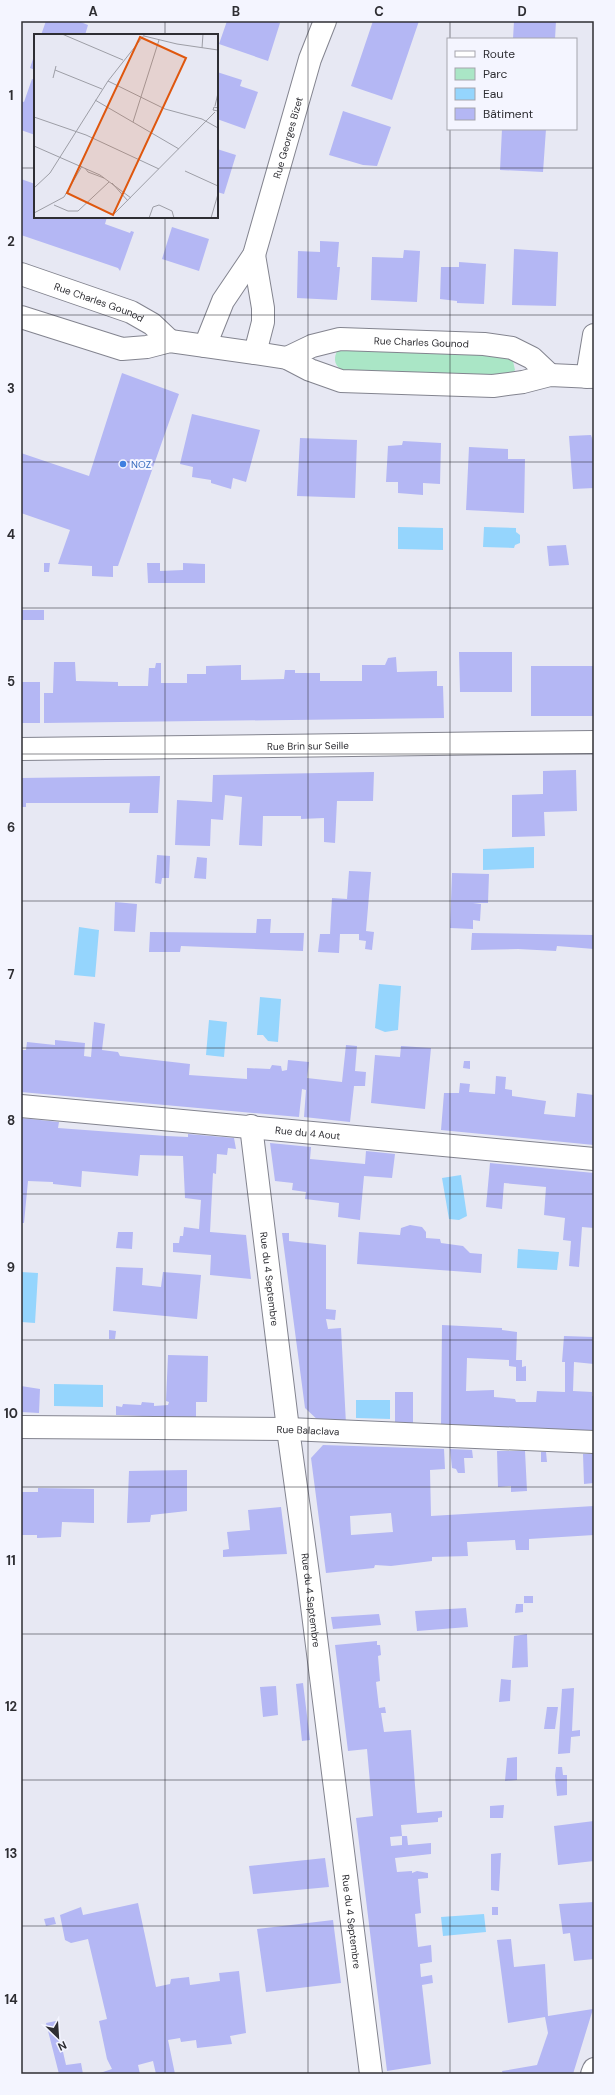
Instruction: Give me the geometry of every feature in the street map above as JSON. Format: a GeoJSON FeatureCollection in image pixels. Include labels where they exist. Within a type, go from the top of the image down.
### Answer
{"type":"FeatureCollection","features":[{"type":"Feature","properties":{"kind":"street","name":"Rue Georges Bizet"},"geometry":{"type":"LineString","coordinates":[[205,346],[223,301],[254,255],[310,59],[325,21]]}},
{"type":"Feature","properties":{"kind":"street","name":"Rue Georges Bizet"},"geometry":{"type":"LineString","coordinates":[[254,255],[263,308],[263,322],[255,353]]}},
{"type":"Feature","properties":{"kind":"street","name":"Rue Charles Gounod"},"geometry":{"type":"LineString","coordinates":[[21,274],[131,312],[152,324],[170,341]]}},
{"type":"Feature","properties":{"kind":"street"},"geometry":{"type":"LineString","coordinates":[[21,317],[122,349],[147,347],[170,341],[287,358],[310,370],[342,381],[493,386],[523,382],[550,375],[590,377],[594,335]]}},
{"type":"Feature","properties":{"kind":"street","name":"Rue Charles Gounod"},"geometry":{"type":"LineString","coordinates":[[287,358],[312,346],[340,339],[484,344],[512,348],[532,358],[550,375]]}},
{"type":"Feature","properties":{"kind":"street","name":"Rue Brin sur Seille"},"geometry":{"type":"LineString","coordinates":[[21,749],[594,742]]}},
{"type":"Feature","properties":{"kind":"street","name":"Rue du 4 Aout"},"geometry":{"type":"LineString","coordinates":[[21,1106],[594,1159]]}},
{"type":"Feature","properties":{"kind":"street","name":"Rue du 4 Septembre"},"geometry":{"type":"LineString","coordinates":[[250,1126],[371,2074]]}},
{"type":"Feature","properties":{"kind":"street","name":"Rue Balaclava"},"geometry":{"type":"LineString","coordinates":[[21,1427],[288,1429],[594,1442]]}},
{"type":"Feature","properties":{"kind":"street"},"geometry":{"type":"LineString","coordinates":[[592,2074],[594,2069]]}},
{"type":"Feature","properties":{"kind":"green space"},"geometry":{"type":"Polygon","coordinates":[[[344,347],[505,354],[513,361],[515,370],[510,376],[342,371],[336,364],[335,357],[337,351],[344,347]]]}},
{"type":"Feature","properties":{"kind":"water"},"geometry":{"type":"Polygon","coordinates":[[[398,527],[443,528],[443,550],[398,549],[398,527]]]}},
{"type":"Feature","properties":{"kind":"water"},"geometry":{"type":"Polygon","coordinates":[[[484,527],[516,528],[516,532],[520,535],[520,543],[515,545],[514,548],[483,547],[484,527]]]}},
{"type":"Feature","properties":{"kind":"water"},"geometry":{"type":"Polygon","coordinates":[[[534,847],[534,868],[483,870],[483,849],[534,847]]]}},
{"type":"Feature","properties":{"kind":"water"},"geometry":{"type":"Polygon","coordinates":[[[79,927],[99,930],[95,977],[74,975],[79,927]]]}},
{"type":"Feature","properties":{"kind":"water"},"geometry":{"type":"Polygon","coordinates":[[[379,984],[401,986],[398,1030],[385,1032],[375,1028],[379,984]]]}},
{"type":"Feature","properties":{"kind":"water"},"geometry":{"type":"Polygon","coordinates":[[[260,997],[281,999],[278,1042],[268,1041],[263,1035],[257,1035],[260,997]]]}},
{"type":"Feature","properties":{"kind":"water"},"geometry":{"type":"Polygon","coordinates":[[[209,1020],[227,1022],[224,1057],[206,1055],[209,1020]]]}},
{"type":"Feature","properties":{"kind":"water"},"geometry":{"type":"Polygon","coordinates":[[[461,1175],[467,1216],[459,1220],[449,1219],[442,1178],[461,1175]]]}},
{"type":"Feature","properties":{"kind":"water"},"geometry":{"type":"Polygon","coordinates":[[[518,1249],[559,1252],[557,1270],[517,1268],[518,1249]]]}},
{"type":"Feature","properties":{"kind":"water"},"geometry":{"type":"Polygon","coordinates":[[[21,1272],[38,1273],[35,1323],[21,1322],[21,1272]]]}},
{"type":"Feature","properties":{"kind":"water"},"geometry":{"type":"Polygon","coordinates":[[[54,1384],[103,1385],[103,1407],[54,1406],[54,1384]]]}},
{"type":"Feature","properties":{"kind":"water"},"geometry":{"type":"Polygon","coordinates":[[[356,1400],[390,1400],[390,1419],[356,1418],[356,1400]]]}},
{"type":"Feature","properties":{"kind":"water"},"geometry":{"type":"Polygon","coordinates":[[[484,1914],[486,1932],[443,1936],[441,1917],[484,1914]]]}},
{"type":"Feature","properties":{"kind":"building"},"geometry":{"type":"Polygon","coordinates":[[[46,21],[78,21],[88,25],[85,34],[41,34],[46,21]]]}},
{"type":"Feature","properties":{"kind":"building"},"geometry":{"type":"Polygon","coordinates":[[[227,21],[274,21],[280,23],[268,61],[219,44],[227,21]]]}},
{"type":"Feature","properties":{"kind":"building"},"geometry":{"type":"Polygon","coordinates":[[[373,21],[419,21],[392,100],[351,86],[373,21]]]}},
{"type":"Feature","properties":{"kind":"building"},"geometry":{"type":"Polygon","coordinates":[[[514,21],[556,21],[555,38],[513,38],[514,21]]]}},
{"type":"Feature","properties":{"kind":"building"},"geometry":{"type":"Polygon","coordinates":[[[34,56],[34,70],[30,68],[34,56]]]}},
{"type":"Feature","properties":{"kind":"building"},"geometry":{"type":"Polygon","coordinates":[[[218,72],[242,80],[240,86],[258,92],[245,129],[218,119],[218,72]]]}},
{"type":"Feature","properties":{"kind":"building"},"geometry":{"type":"Polygon","coordinates":[[[32,79],[34,80],[34,135],[21,130],[21,101],[24,102],[32,79]]]}},
{"type":"Feature","properties":{"kind":"building"},"geometry":{"type":"Polygon","coordinates":[[[343,111],[391,127],[377,166],[363,165],[329,155],[343,111]]]}},
{"type":"Feature","properties":{"kind":"building"},"geometry":{"type":"Polygon","coordinates":[[[502,130],[546,130],[543,172],[500,170],[502,130]]]}},
{"type":"Feature","properties":{"kind":"building"},"geometry":{"type":"Polygon","coordinates":[[[218,149],[236,155],[224,194],[218,192],[218,149]]]}},
{"type":"Feature","properties":{"kind":"building"},"geometry":{"type":"Polygon","coordinates":[[[21,179],[34,184],[34,218],[107,218],[105,224],[130,233],[131,231],[134,232],[120,271],[118,268],[21,235],[21,179]]]}},
{"type":"Feature","properties":{"kind":"building"},"geometry":{"type":"Polygon","coordinates":[[[172,227],[209,239],[199,271],[162,259],[172,227]]]}},
{"type":"Feature","properties":{"kind":"building"},"geometry":{"type":"Polygon","coordinates":[[[320,241],[339,242],[337,267],[340,267],[337,300],[297,298],[298,251],[320,252],[320,241]]]}},
{"type":"Feature","properties":{"kind":"building"},"geometry":{"type":"Polygon","coordinates":[[[514,249],[558,252],[556,306],[512,305],[514,249]]]}},
{"type":"Feature","properties":{"kind":"building"},"geometry":{"type":"Polygon","coordinates":[[[404,250],[420,251],[417,302],[371,300],[372,257],[403,258],[404,250]]]}},
{"type":"Feature","properties":{"kind":"building"},"geometry":{"type":"Polygon","coordinates":[[[459,262],[486,264],[484,304],[457,303],[457,301],[440,299],[441,267],[459,267],[459,262]]]}},
{"type":"Feature","properties":{"kind":"building","name":"NOZ"},"geometry":{"type":"Polygon","coordinates":[[[122,373],[179,394],[118,566],[113,566],[113,577],[92,576],[92,566],[58,564],[70,530],[21,513],[21,453],[89,476],[122,373]]]}},
{"type":"Feature","properties":{"kind":"building"},"geometry":{"type":"Polygon","coordinates":[[[192,414],[260,430],[246,482],[233,478],[231,489],[211,483],[211,480],[192,477],[193,467],[180,464],[192,414]]]}},
{"type":"Feature","properties":{"kind":"building"},"geometry":{"type":"Polygon","coordinates":[[[591,435],[594,444],[594,488],[573,489],[569,436],[591,435]]]}},
{"type":"Feature","properties":{"kind":"building"},"geometry":{"type":"Polygon","coordinates":[[[300,438],[357,440],[355,498],[297,496],[300,438]]]}},
{"type":"Feature","properties":{"kind":"building"},"geometry":{"type":"Polygon","coordinates":[[[403,441],[441,443],[440,484],[423,483],[423,495],[398,493],[398,482],[386,482],[388,446],[402,445],[403,441]]]}},
{"type":"Feature","properties":{"kind":"building"},"geometry":{"type":"Polygon","coordinates":[[[469,447],[508,449],[508,459],[525,459],[524,513],[466,510],[469,447]]]}},
{"type":"Feature","properties":{"kind":"building"},"geometry":{"type":"Polygon","coordinates":[[[566,545],[569,565],[549,566],[547,546],[566,545]]]}},
{"type":"Feature","properties":{"kind":"building"},"geometry":{"type":"Polygon","coordinates":[[[44,563],[50,563],[49,572],[44,572],[44,563]]]}},
{"type":"Feature","properties":{"kind":"building"},"geometry":{"type":"Polygon","coordinates":[[[147,563],[160,563],[160,571],[183,570],[183,563],[205,564],[205,583],[148,583],[147,563]]]}},
{"type":"Feature","properties":{"kind":"building"},"geometry":{"type":"Polygon","coordinates":[[[21,610],[44,610],[44,620],[21,620],[21,610]]]}},
{"type":"Feature","properties":{"kind":"building"},"geometry":{"type":"Polygon","coordinates":[[[459,652],[512,652],[512,692],[460,692],[459,652]]]}},
{"type":"Feature","properties":{"kind":"building"},"geometry":{"type":"Polygon","coordinates":[[[396,657],[397,672],[437,671],[437,686],[443,686],[444,718],[44,723],[44,693],[53,693],[54,662],[75,662],[76,681],[118,682],[118,686],[148,686],[149,668],[155,668],[156,663],[161,663],[161,683],[187,683],[187,674],[206,674],[206,666],[241,665],[241,680],[284,679],[285,670],[295,670],[295,673],[320,673],[320,681],[362,681],[362,665],[385,665],[388,658],[396,657]]]}},
{"type":"Feature","properties":{"kind":"building"},"geometry":{"type":"Polygon","coordinates":[[[531,666],[594,666],[594,716],[531,716],[531,666]]]}},
{"type":"Feature","properties":{"kind":"building"},"geometry":{"type":"Polygon","coordinates":[[[21,682],[40,682],[40,723],[21,723],[21,682]]]}},
{"type":"Feature","properties":{"kind":"building"},"geometry":{"type":"Polygon","coordinates":[[[576,770],[577,811],[544,812],[545,836],[512,837],[512,795],[543,794],[543,771],[576,770]]]}},
{"type":"Feature","properties":{"kind":"building"},"geometry":{"type":"Polygon","coordinates":[[[374,772],[373,801],[337,801],[335,843],[324,842],[324,818],[301,819],[301,816],[263,816],[262,846],[239,845],[242,797],[225,795],[223,820],[211,819],[210,846],[175,845],[177,800],[212,802],[213,775],[374,772]]]}},
{"type":"Feature","properties":{"kind":"building"},"geometry":{"type":"Polygon","coordinates":[[[160,776],[158,813],[129,813],[130,803],[26,803],[26,807],[21,807],[21,778],[160,776]]]}},
{"type":"Feature","properties":{"kind":"building"},"geometry":{"type":"Polygon","coordinates":[[[157,855],[170,856],[169,878],[162,878],[161,884],[155,883],[157,855]]]}},
{"type":"Feature","properties":{"kind":"building"},"geometry":{"type":"Polygon","coordinates":[[[197,857],[207,858],[206,879],[194,878],[197,857]]]}},
{"type":"Feature","properties":{"kind":"building"},"geometry":{"type":"Polygon","coordinates":[[[349,871],[371,872],[366,931],[374,932],[372,950],[365,949],[366,941],[359,940],[359,934],[340,934],[339,953],[318,952],[320,934],[330,934],[332,898],[347,899],[349,871]]]}},
{"type":"Feature","properties":{"kind":"building"},"geometry":{"type":"Polygon","coordinates":[[[452,873],[489,874],[488,903],[473,903],[481,904],[480,921],[473,920],[473,929],[450,928],[452,873]]]}},
{"type":"Feature","properties":{"kind":"building"},"geometry":{"type":"Polygon","coordinates":[[[115,902],[137,904],[135,932],[114,931],[115,902]]]}},
{"type":"Feature","properties":{"kind":"building"},"geometry":{"type":"Polygon","coordinates":[[[257,919],[271,919],[270,933],[304,933],[303,951],[181,946],[180,952],[149,952],[150,932],[256,933],[257,919]]]}},
{"type":"Feature","properties":{"kind":"building"},"geometry":{"type":"Polygon","coordinates":[[[472,933],[594,935],[594,949],[557,946],[556,951],[518,949],[471,950],[472,933]]]}},
{"type":"Feature","properties":{"kind":"building"},"geometry":{"type":"Polygon","coordinates":[[[94,1022],[105,1024],[102,1050],[118,1052],[120,1056],[190,1064],[189,1075],[247,1079],[247,1068],[270,1069],[272,1065],[281,1066],[282,1071],[287,1070],[288,1060],[309,1062],[307,1078],[342,1082],[346,1045],[357,1046],[355,1071],[366,1072],[365,1086],[354,1086],[350,1122],[304,1117],[306,1090],[302,1089],[299,1117],[21,1092],[21,1050],[26,1050],[27,1042],[55,1045],[55,1040],[85,1043],[84,1056],[91,1057],[94,1022]]]}},
{"type":"Feature","properties":{"kind":"building"},"geometry":{"type":"Polygon","coordinates":[[[401,1046],[431,1048],[425,1109],[371,1103],[375,1055],[400,1057],[401,1046]]]}},
{"type":"Feature","properties":{"kind":"building"},"geometry":{"type":"Polygon","coordinates":[[[464,1061],[470,1061],[470,1069],[463,1068],[464,1061]]]}},
{"type":"Feature","properties":{"kind":"building"},"geometry":{"type":"Polygon","coordinates":[[[496,1076],[506,1077],[505,1089],[512,1090],[512,1096],[546,1101],[544,1114],[575,1117],[577,1093],[594,1095],[594,1145],[441,1130],[444,1093],[459,1093],[460,1083],[470,1084],[469,1092],[495,1094],[496,1076]]]}},
{"type":"Feature","properties":{"kind":"building"},"geometry":{"type":"Polygon","coordinates":[[[21,1118],[59,1122],[58,1128],[166,1136],[188,1137],[188,1134],[234,1138],[236,1149],[228,1148],[227,1155],[217,1154],[216,1174],[213,1173],[210,1232],[246,1235],[251,1279],[210,1275],[211,1255],[173,1252],[173,1243],[179,1243],[180,1236],[183,1236],[184,1227],[199,1229],[201,1200],[185,1198],[183,1156],[140,1155],[138,1176],[82,1171],[81,1187],[53,1184],[53,1182],[28,1181],[24,1223],[21,1223],[21,1118]]]}},
{"type":"Feature","properties":{"kind":"building"},"geometry":{"type":"Polygon","coordinates":[[[270,1143],[311,1147],[310,1159],[365,1164],[366,1151],[395,1154],[392,1178],[364,1176],[360,1220],[338,1217],[339,1203],[305,1199],[306,1192],[292,1190],[293,1183],[275,1181],[270,1143]]]}},
{"type":"Feature","properties":{"kind":"building"},"geometry":{"type":"Polygon","coordinates":[[[490,1163],[594,1173],[594,1228],[582,1227],[579,1267],[569,1266],[571,1241],[563,1240],[565,1218],[544,1215],[546,1187],[504,1183],[502,1209],[486,1207],[490,1163]]]}},
{"type":"Feature","properties":{"kind":"building"},"geometry":{"type":"Polygon","coordinates":[[[410,1225],[422,1227],[426,1232],[426,1238],[440,1239],[441,1243],[463,1246],[470,1253],[482,1254],[481,1273],[357,1264],[359,1232],[400,1235],[401,1228],[410,1225]]]}},
{"type":"Feature","properties":{"kind":"building"},"geometry":{"type":"Polygon","coordinates":[[[118,1232],[133,1232],[132,1249],[116,1248],[118,1232]]]}},
{"type":"Feature","properties":{"kind":"building"},"geometry":{"type":"Polygon","coordinates":[[[282,1233],[289,1233],[289,1241],[326,1245],[326,1309],[336,1310],[335,1320],[326,1319],[328,1329],[341,1328],[346,1424],[321,1423],[305,1408],[282,1233]]]}},
{"type":"Feature","properties":{"kind":"building"},"geometry":{"type":"Polygon","coordinates":[[[116,1267],[143,1268],[142,1285],[161,1287],[163,1272],[201,1275],[197,1319],[113,1311],[116,1267]]]}},
{"type":"Feature","properties":{"kind":"building"},"geometry":{"type":"Polygon","coordinates":[[[442,1325],[502,1328],[502,1330],[517,1332],[516,1360],[522,1360],[522,1367],[526,1366],[526,1381],[516,1381],[516,1367],[509,1366],[509,1360],[467,1358],[466,1391],[494,1390],[494,1397],[515,1399],[516,1402],[536,1402],[537,1391],[565,1392],[565,1362],[562,1362],[564,1336],[594,1337],[594,1364],[574,1362],[573,1391],[592,1392],[592,1396],[594,1396],[594,1431],[441,1427],[442,1325]]]}},
{"type":"Feature","properties":{"kind":"building"},"geometry":{"type":"Polygon","coordinates":[[[109,1330],[116,1331],[115,1339],[109,1339],[109,1330]]]}},
{"type":"Feature","properties":{"kind":"building"},"geometry":{"type":"Polygon","coordinates":[[[168,1355],[208,1356],[207,1402],[196,1402],[196,1418],[116,1415],[116,1406],[122,1407],[123,1404],[141,1405],[142,1402],[154,1403],[154,1406],[168,1405],[169,1402],[166,1401],[168,1355]]]}},
{"type":"Feature","properties":{"kind":"building"},"geometry":{"type":"Polygon","coordinates":[[[21,1386],[40,1389],[39,1413],[21,1412],[21,1386]]]}},
{"type":"Feature","properties":{"kind":"building"},"geometry":{"type":"Polygon","coordinates":[[[395,1392],[413,1392],[413,1426],[395,1425],[395,1392]]]}},
{"type":"Feature","properties":{"kind":"building"},"geometry":{"type":"Polygon","coordinates":[[[323,1445],[444,1449],[445,1469],[430,1470],[431,1516],[594,1506],[594,1535],[529,1539],[529,1550],[516,1550],[515,1540],[467,1542],[468,1556],[432,1557],[432,1561],[391,1566],[375,1565],[374,1568],[326,1573],[311,1458],[323,1445]],[[391,1513],[350,1516],[351,1535],[393,1532],[391,1513]]]}},
{"type":"Feature","properties":{"kind":"building"},"geometry":{"type":"Polygon","coordinates":[[[450,1449],[472,1450],[473,1458],[464,1458],[465,1473],[458,1473],[456,1469],[452,1468],[450,1449]]]}},
{"type":"Feature","properties":{"kind":"building"},"geometry":{"type":"Polygon","coordinates":[[[497,1451],[525,1451],[527,1491],[511,1492],[511,1486],[498,1487],[497,1451]]]}},
{"type":"Feature","properties":{"kind":"building"},"geometry":{"type":"Polygon","coordinates":[[[541,1452],[546,1452],[547,1462],[541,1462],[541,1452]]]}},
{"type":"Feature","properties":{"kind":"building"},"geometry":{"type":"Polygon","coordinates":[[[583,1454],[594,1454],[594,1483],[584,1484],[583,1454]]]}},
{"type":"Feature","properties":{"kind":"building"},"geometry":{"type":"Polygon","coordinates":[[[187,1470],[187,1511],[151,1515],[150,1522],[127,1523],[129,1471],[187,1470]]]}},
{"type":"Feature","properties":{"kind":"building"},"geometry":{"type":"Polygon","coordinates":[[[38,1488],[94,1489],[94,1523],[62,1522],[61,1537],[37,1538],[37,1535],[21,1535],[21,1492],[38,1492],[38,1488]]]}},
{"type":"Feature","properties":{"kind":"building"},"geometry":{"type":"Polygon","coordinates":[[[281,1507],[287,1554],[223,1557],[223,1550],[229,1549],[227,1532],[250,1530],[248,1510],[281,1507]]]}},
{"type":"Feature","properties":{"kind":"building"},"geometry":{"type":"Polygon","coordinates":[[[524,1596],[533,1596],[533,1603],[524,1603],[524,1596]]]}},
{"type":"Feature","properties":{"kind":"building"},"geometry":{"type":"Polygon","coordinates":[[[516,1604],[523,1604],[523,1612],[515,1613],[516,1604]]]}},
{"type":"Feature","properties":{"kind":"building"},"geometry":{"type":"Polygon","coordinates":[[[466,1608],[468,1627],[417,1631],[415,1611],[466,1608]]]}},
{"type":"Feature","properties":{"kind":"building"},"geometry":{"type":"Polygon","coordinates":[[[379,1614],[381,1625],[333,1629],[331,1617],[379,1614]]]}},
{"type":"Feature","properties":{"kind":"building"},"geometry":{"type":"Polygon","coordinates":[[[527,1634],[528,1667],[512,1668],[514,1636],[527,1634]]]}},
{"type":"Feature","properties":{"kind":"building"},"geometry":{"type":"Polygon","coordinates":[[[377,1641],[377,1645],[380,1645],[381,1655],[378,1656],[380,1681],[376,1682],[379,1708],[385,1707],[386,1713],[381,1713],[384,1732],[411,1730],[417,1813],[442,1811],[442,1817],[438,1818],[438,1822],[401,1825],[402,1836],[407,1836],[408,1845],[431,1843],[431,1854],[395,1858],[397,1872],[412,1871],[412,1873],[417,1871],[428,1873],[428,1878],[418,1879],[421,1913],[415,1914],[418,1947],[431,1945],[432,1962],[420,1964],[421,1977],[432,1975],[433,1983],[422,1985],[431,2064],[387,2071],[356,1818],[373,1816],[367,1749],[348,1751],[335,1645],[377,1641]],[[402,1836],[390,1837],[391,1846],[402,1845],[402,1836]]]}},
{"type":"Feature","properties":{"kind":"building"},"geometry":{"type":"Polygon","coordinates":[[[501,1679],[511,1680],[510,1701],[499,1702],[501,1679]]]}},
{"type":"Feature","properties":{"kind":"building"},"geometry":{"type":"Polygon","coordinates":[[[303,1683],[310,1740],[302,1741],[296,1684],[303,1683]]]}},
{"type":"Feature","properties":{"kind":"building"},"geometry":{"type":"Polygon","coordinates":[[[276,1686],[278,1715],[263,1717],[260,1687],[276,1686]]]}},
{"type":"Feature","properties":{"kind":"building"},"geometry":{"type":"Polygon","coordinates":[[[574,1688],[572,1731],[580,1730],[580,1736],[571,1737],[570,1753],[558,1754],[562,1689],[574,1688]]]}},
{"type":"Feature","properties":{"kind":"building"},"geometry":{"type":"Polygon","coordinates":[[[547,1707],[558,1707],[555,1729],[544,1729],[547,1707]]]}},
{"type":"Feature","properties":{"kind":"building"},"geometry":{"type":"Polygon","coordinates":[[[517,1757],[517,1780],[505,1781],[507,1758],[517,1757]]]}},
{"type":"Feature","properties":{"kind":"building"},"geometry":{"type":"Polygon","coordinates":[[[556,1767],[562,1767],[563,1775],[567,1775],[567,1795],[557,1796],[555,1776],[556,1767]]]}},
{"type":"Feature","properties":{"kind":"building"},"geometry":{"type":"Polygon","coordinates":[[[504,1805],[503,1818],[490,1818],[490,1806],[504,1805]]]}},
{"type":"Feature","properties":{"kind":"building"},"geometry":{"type":"Polygon","coordinates":[[[594,1821],[594,1861],[558,1865],[554,1826],[594,1821]]]}},
{"type":"Feature","properties":{"kind":"building"},"geometry":{"type":"Polygon","coordinates":[[[501,1853],[499,1891],[491,1890],[491,1854],[501,1853]]]}},
{"type":"Feature","properties":{"kind":"building"},"geometry":{"type":"Polygon","coordinates":[[[325,1858],[329,1887],[253,1894],[249,1866],[325,1858]]]}},
{"type":"Feature","properties":{"kind":"building"},"geometry":{"type":"Polygon","coordinates":[[[594,1902],[594,1959],[574,1961],[570,1933],[563,1934],[559,1904],[594,1902]]]}},
{"type":"Feature","properties":{"kind":"building"},"geometry":{"type":"Polygon","coordinates":[[[138,1903],[156,1987],[170,1984],[171,1979],[189,1977],[190,1985],[220,1981],[219,1973],[239,1971],[246,2033],[230,2036],[232,2044],[197,2048],[196,2040],[181,2042],[180,2038],[168,2040],[175,2074],[156,2074],[153,2061],[138,2065],[140,2074],[97,2074],[112,2069],[107,2059],[99,2021],[107,2019],[88,1939],[71,1943],[65,1940],[60,1915],[81,1907],[83,1915],[138,1903]]]}},
{"type":"Feature","properties":{"kind":"building"},"geometry":{"type":"Polygon","coordinates":[[[492,1907],[498,1907],[498,1915],[492,1915],[492,1907]]]}},
{"type":"Feature","properties":{"kind":"building"},"geometry":{"type":"Polygon","coordinates":[[[54,1917],[56,1924],[46,1926],[44,1919],[54,1917]]]}},
{"type":"Feature","properties":{"kind":"building"},"geometry":{"type":"Polygon","coordinates":[[[333,1920],[341,1983],[266,1992],[257,1929],[333,1920]]]}},
{"type":"Feature","properties":{"kind":"building"},"geometry":{"type":"Polygon","coordinates":[[[511,1939],[514,1967],[545,1964],[548,2016],[593,2009],[573,2074],[503,2074],[502,2071],[537,2065],[548,2033],[545,2017],[508,2023],[497,1940],[511,1939]]]}},
{"type":"Feature","properties":{"kind":"building"},"geometry":{"type":"Polygon","coordinates":[[[56,2021],[66,2065],[81,2063],[83,2074],[59,2074],[46,2023],[56,2021]]]}},
{"type":"Feature","properties":{"kind":"place","name":"NOZ"},"geometry":{"type":"Point","coordinates":[123,464]}}]}
